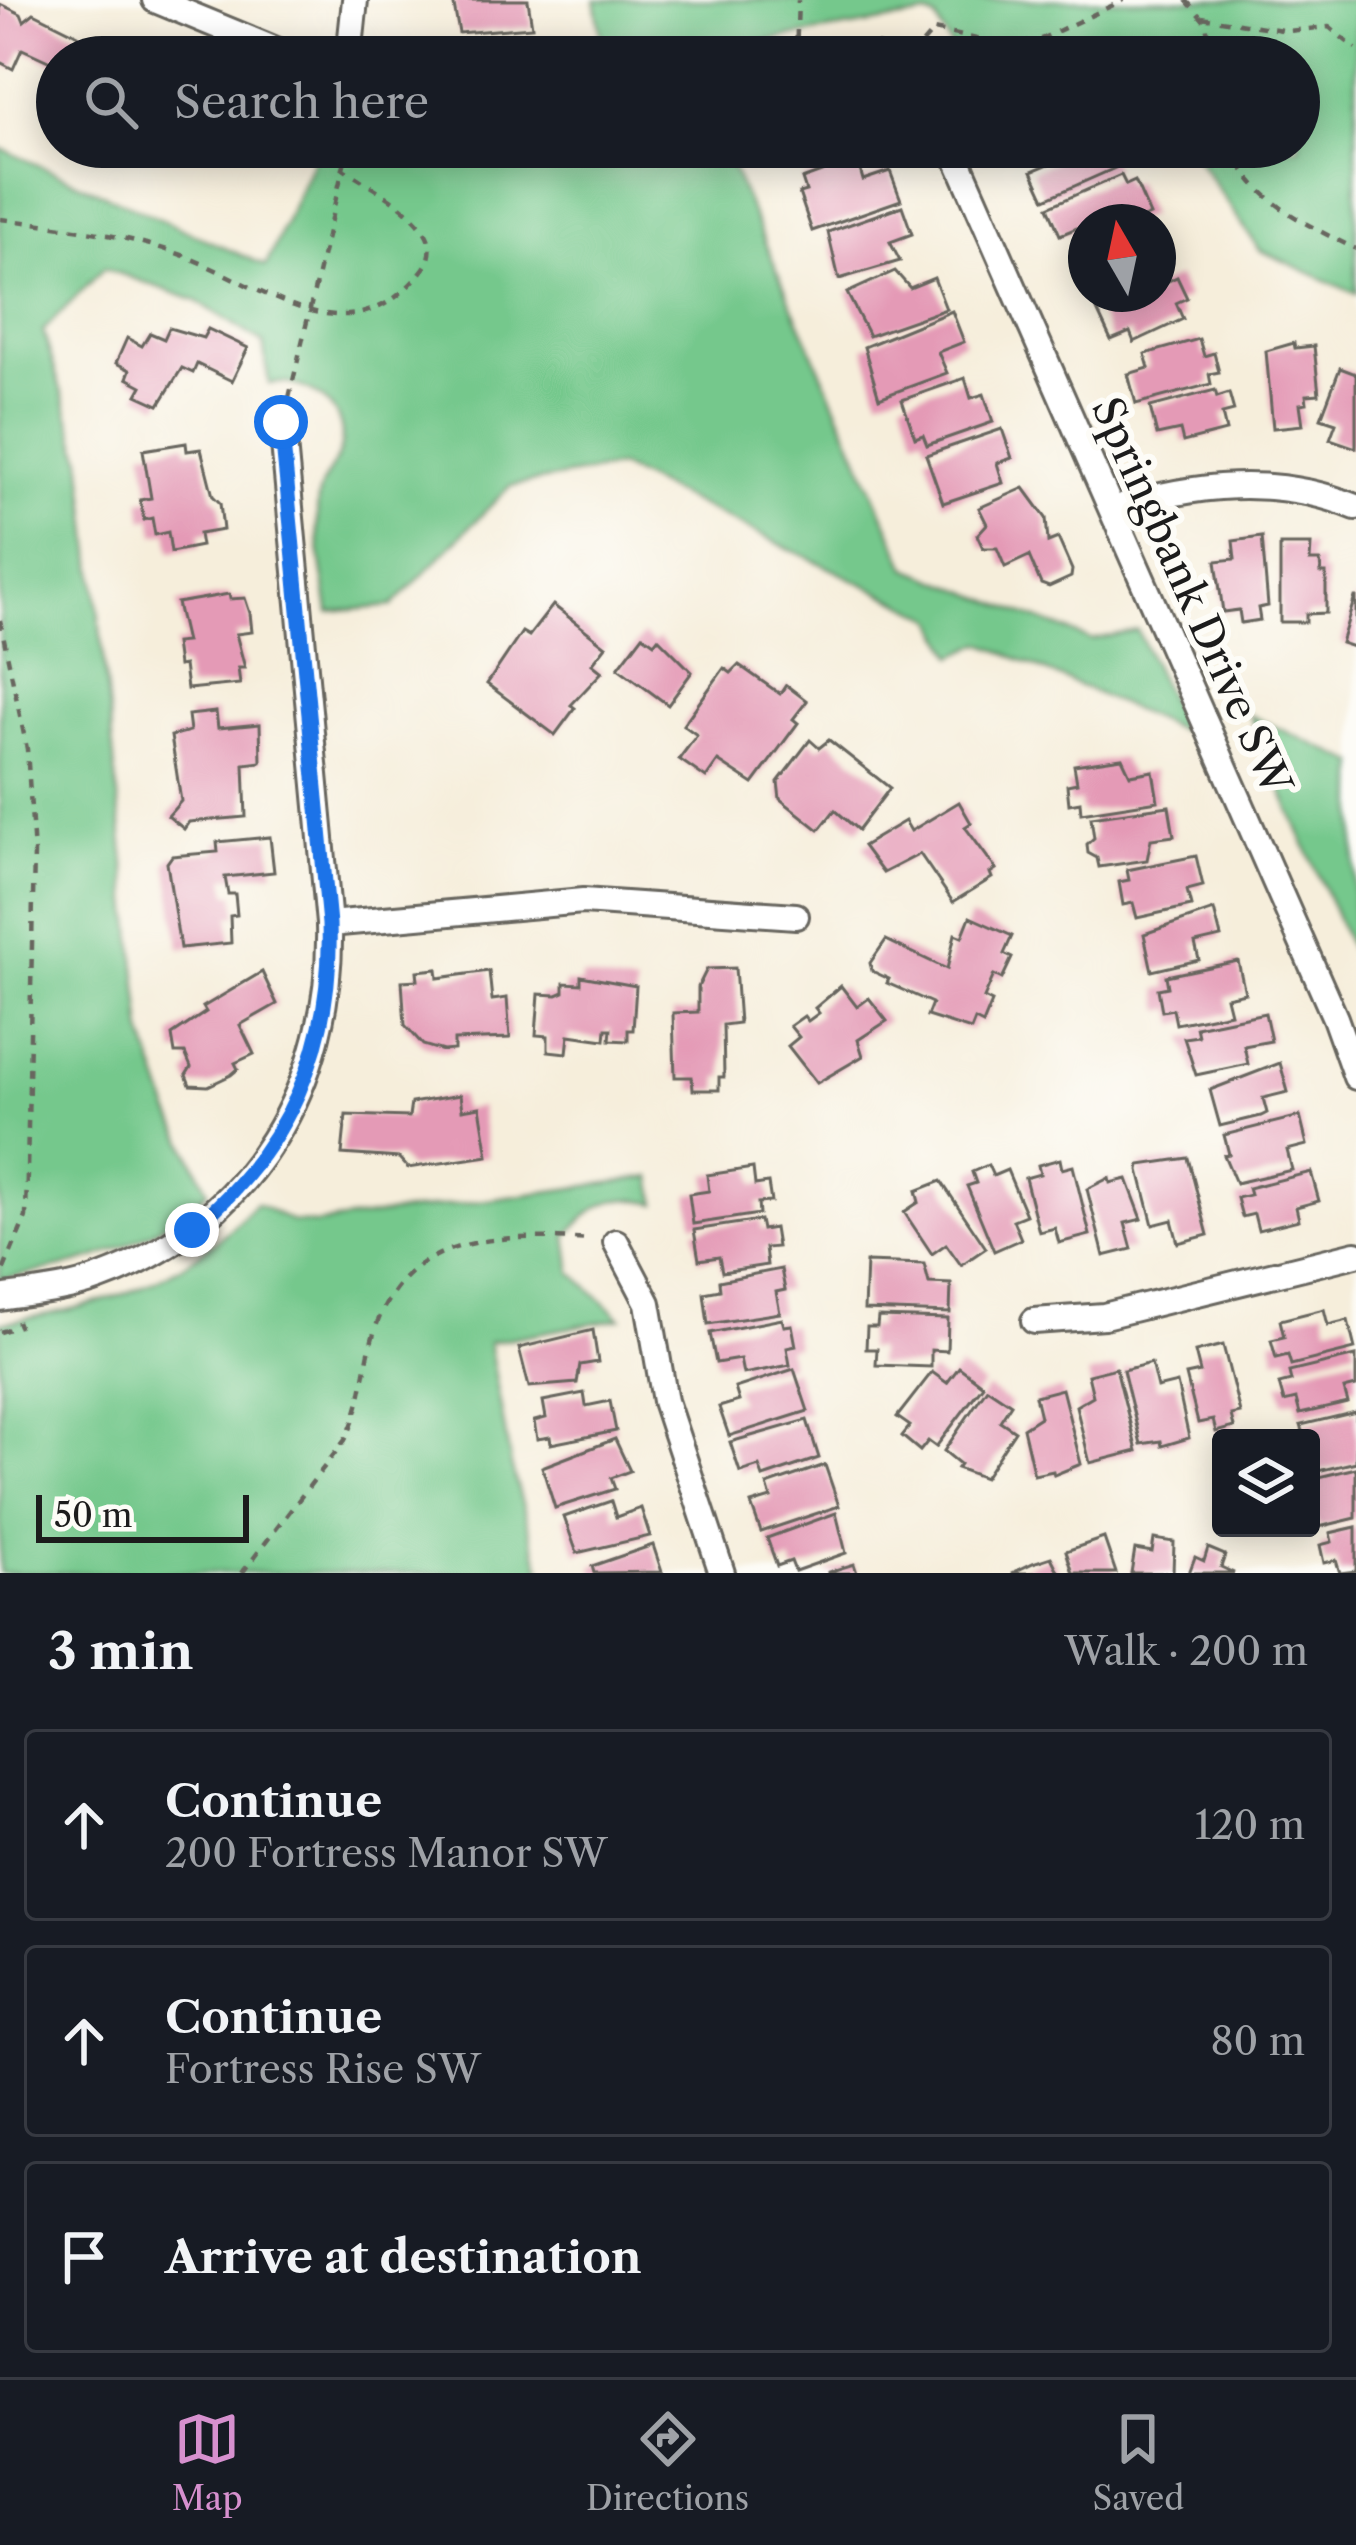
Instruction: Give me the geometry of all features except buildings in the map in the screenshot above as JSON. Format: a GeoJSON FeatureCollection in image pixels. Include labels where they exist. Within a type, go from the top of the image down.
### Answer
{"type":"FeatureCollection","features":[{"type":"Feature","properties":{"kind":"street"},"geometry":{"type":"LineString","coordinates":[[155,0],[242,36]]}},
{"type":"Feature","properties":{"kind":"street"},"geometry":{"type":"LineString","coordinates":[[352,36],[355,0]]}},
{"type":"Feature","properties":{"kind":"street","name":"Springbank Drive SW"},"geometry":{"type":"LineString","coordinates":[[961,168],[1335,1018],[1356,1077]]}},
{"type":"Feature","properties":{"kind":"street"},"geometry":{"type":"LineString","coordinates":[[2,1298],[96,1280],[131,1266],[192,1230],[244,1182],[286,1124],[313,1063],[328,997],[329,924],[281,422]]}},
{"type":"Feature","properties":{"kind":"street"},"geometry":{"type":"LineString","coordinates":[[1112,509],[1162,493],[1226,485],[1294,489],[1356,507]]}},
{"type":"Feature","properties":{"kind":"street"},"geometry":{"type":"LineString","coordinates":[[329,924],[583,902],[796,916]]}},
{"type":"Feature","properties":{"kind":"street"},"geometry":{"type":"LineString","coordinates":[[616,1242],[648,1303],[665,1401],[722,1573]]}},
{"type":"Feature","properties":{"kind":"street"},"geometry":{"type":"LineString","coordinates":[[1034,1321],[1104,1316],[1356,1254]]}},
{"type":"Feature","properties":{"kind":"path"},"geometry":{"type":"LineString","coordinates":[[797,36],[798,0]]}},
{"type":"Feature","properties":{"kind":"path"},"geometry":{"type":"LineString","coordinates":[[1047,36],[1124,0]]}},
{"type":"Feature","properties":{"kind":"path"},"geometry":{"type":"LineString","coordinates":[[1186,0],[1202,17],[1206,36]]}},
{"type":"Feature","properties":{"kind":"path"},"geometry":{"type":"LineString","coordinates":[[1202,17],[1288,31],[1329,27],[1356,49]]}},
{"type":"Feature","properties":{"kind":"path"},"geometry":{"type":"LineString","coordinates":[[929,36],[934,30],[962,36]]}},
{"type":"Feature","properties":{"kind":"path"},"geometry":{"type":"LineString","coordinates":[[0,219],[116,236],[183,255],[266,298],[307,312],[356,314],[374,309],[412,283],[433,247],[430,233],[415,219],[342,168],[307,312],[281,422]]}},
{"type":"Feature","properties":{"kind":"path"},"geometry":{"type":"LineString","coordinates":[[1241,168],[1270,200],[1356,249]]}},
{"type":"Feature","properties":{"kind":"path"},"geometry":{"type":"LineString","coordinates":[[0,620],[27,749],[34,853],[26,1216],[2,1262],[2,1298],[20,1325],[0,1332]]}},
{"type":"Feature","properties":{"kind":"path"},"geometry":{"type":"LineString","coordinates":[[242,1573],[345,1439],[356,1418],[376,1326],[417,1264],[433,1253],[495,1241],[616,1242]]}},
{"type":"Feature","properties":{"kind":"green space"},"geometry":{"type":"Polygon","coordinates":[[[595,0],[1356,0],[1356,294],[1260,250],[1203,168],[1320,168],[1320,36],[945,36],[936,19],[927,15],[795,36],[601,36],[595,0]]]}},
{"type":"Feature","properties":{"kind":"green space"},"geometry":{"type":"Polygon","coordinates":[[[0,148],[36,168],[266,266],[310,168],[732,168],[907,568],[1091,640],[1137,630],[1184,732],[982,643],[954,656],[934,618],[619,467],[510,486],[392,606],[329,612],[317,513],[321,487],[342,440],[335,412],[299,386],[269,384],[263,343],[197,301],[104,268],[43,331],[82,458],[143,1032],[170,1112],[208,1191],[159,1228],[111,1252],[0,1279],[0,148]]]}},
{"type":"Feature","properties":{"kind":"green space"},"geometry":{"type":"Polygon","coordinates":[[[1249,715],[1356,763],[1353,956],[1249,715]]]}},
{"type":"Feature","properties":{"kind":"green space"},"geometry":{"type":"Polygon","coordinates":[[[652,1177],[657,1204],[628,1199],[606,1203],[567,1236],[572,1272],[621,1318],[489,1342],[511,1465],[542,1573],[0,1573],[0,1323],[75,1308],[140,1288],[199,1255],[256,1203],[293,1222],[315,1224],[652,1177]]]}},
{"type":"Feature","properties":{"kind":"route"},"geometry":{"type":"LineString","coordinates":[[192,1230],[244,1182],[286,1124],[313,1063],[328,997],[329,924],[281,422]]}}]}
